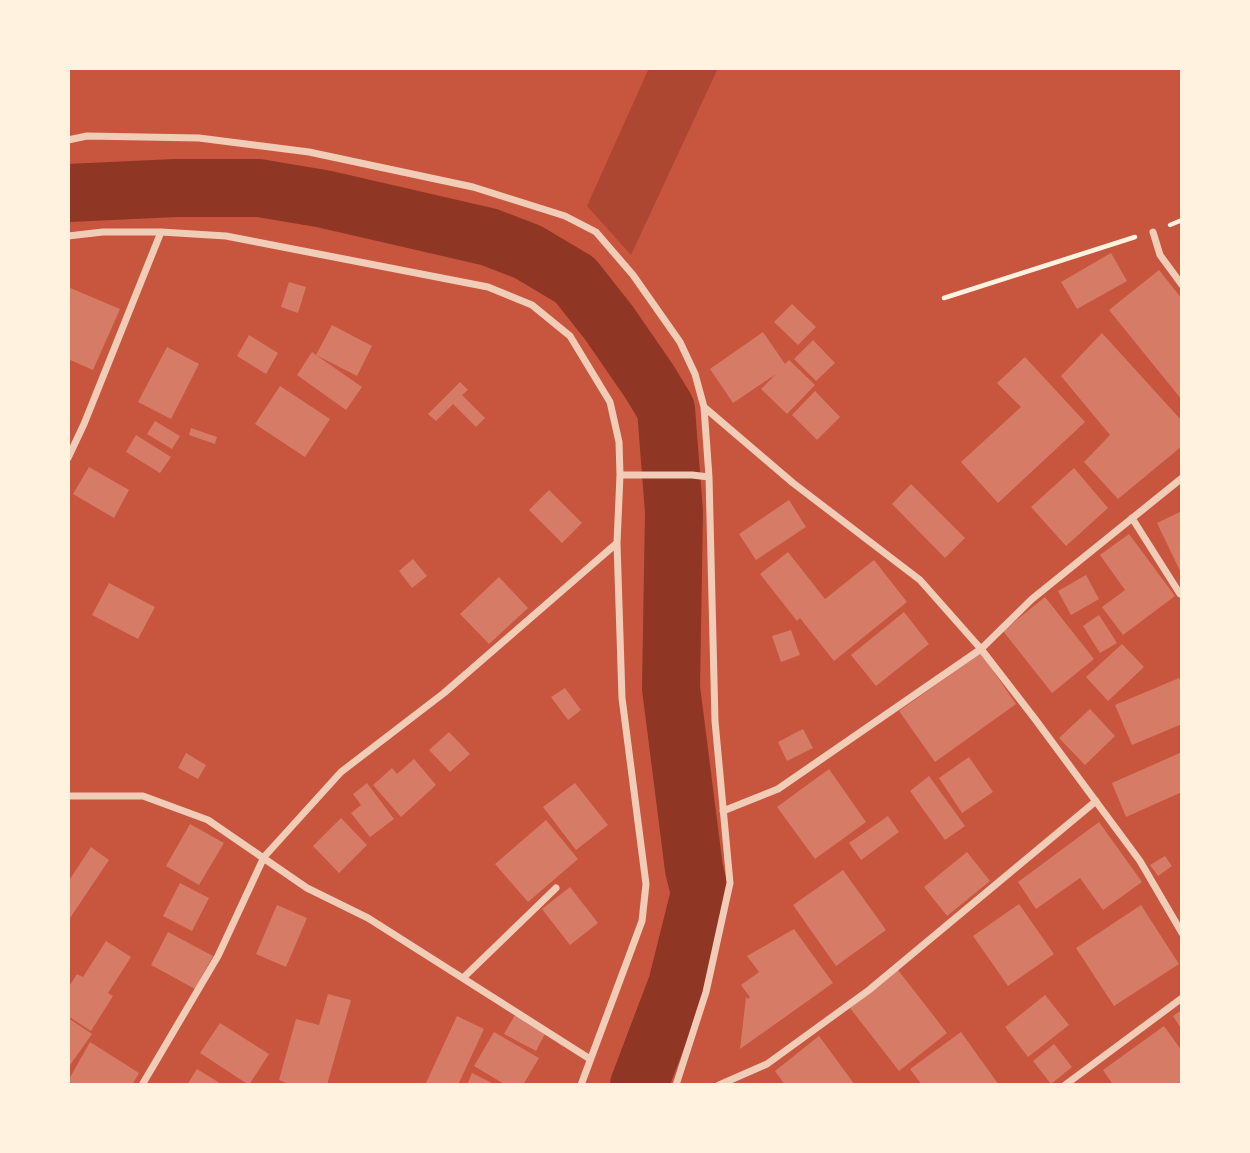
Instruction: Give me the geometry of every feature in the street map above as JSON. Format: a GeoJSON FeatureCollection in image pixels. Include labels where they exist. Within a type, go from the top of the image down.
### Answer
{"type":"FeatureCollection","features":[{"type":"Feature","properties":{"kind":"street"},"geometry":{"type":"LineString","coordinates":[[68,140],[88,136],[200,138],[309,152],[473,187],[565,216],[596,232],[633,275],[681,342],[695,374],[704,407],[709,477],[715,721],[730,883],[706,992],[676,1085]]}},
{"type":"Feature","properties":{"kind":"street"},"geometry":{"type":"LineString","coordinates":[[68,236],[103,232],[226,236],[488,287],[532,305],[570,336],[610,402],[619,442],[617,543],[622,698],[646,884],[642,921],[581,1085]]}},
{"type":"Feature","properties":{"kind":"street"},"geometry":{"type":"LineString","coordinates":[[68,458],[161,232]]}},
{"type":"Feature","properties":{"kind":"street"},"geometry":{"type":"LineString","coordinates":[[1153,232],[1160,255],[1182,285]]}},
{"type":"Feature","properties":{"kind":"street"},"geometry":{"type":"LineString","coordinates":[[704,407],[793,483],[920,580],[981,649],[1096,801],[1140,861],[1182,933]]}},
{"type":"Feature","properties":{"kind":"street"},"geometry":{"type":"LineString","coordinates":[[620,475],[709,477]]}},
{"type":"Feature","properties":{"kind":"street"},"geometry":{"type":"LineString","coordinates":[[723,811],[778,789],[981,649],[1032,599],[1182,478]]}},
{"type":"Feature","properties":{"kind":"street"},"geometry":{"type":"LineString","coordinates":[[1132,518],[1180,594],[1182,593]]}},
{"type":"Feature","properties":{"kind":"street"},"geometry":{"type":"LineString","coordinates":[[142,1085],[218,956],[264,857],[341,772],[444,693],[617,543]]}},
{"type":"Feature","properties":{"kind":"street"},"geometry":{"type":"LineString","coordinates":[[68,796],[143,796],[208,820],[307,888],[368,918],[590,1059]]}},
{"type":"Feature","properties":{"kind":"street"},"geometry":{"type":"LineString","coordinates":[[719,1085],[767,1065],[869,990],[1096,801]]}},
{"type":"Feature","properties":{"kind":"street"},"geometry":{"type":"LineString","coordinates":[[463,978],[556,888]]}},
{"type":"Feature","properties":{"kind":"street"},"geometry":{"type":"LineString","coordinates":[[1065,1085],[1182,998]]}},
{"type":"Feature","properties":{"kind":"path"},"geometry":{"type":"LineString","coordinates":[[944,298],[1153,232],[1182,220]]}},
{"type":"Feature","properties":{"kind":"shaded area"},"geometry":{"type":"Polygon","coordinates":[[[649,68],[718,68],[631,255],[587,206],[649,68]]]}},
{"type":"Feature","properties":{"kind":"building"},"geometry":{"type":"Polygon","coordinates":[[[1111,253],[1127,281],[1077,309],[1061,282],[1111,253]]]}},
{"type":"Feature","properties":{"kind":"building"},"geometry":{"type":"Polygon","coordinates":[[[1159,270],[1182,299],[1182,400],[1109,310],[1159,270]]]}},
{"type":"Feature","properties":{"kind":"building"},"geometry":{"type":"Polygon","coordinates":[[[289,282],[306,287],[298,313],[281,307],[289,282]]]}},
{"type":"Feature","properties":{"kind":"building"},"geometry":{"type":"Polygon","coordinates":[[[68,287],[120,309],[93,370],[68,359],[68,287]]]}},
{"type":"Feature","properties":{"kind":"building"},"geometry":{"type":"Polygon","coordinates":[[[792,304],[816,327],[798,345],[774,322],[792,304]]]}},
{"type":"Feature","properties":{"kind":"building"},"geometry":{"type":"Polygon","coordinates":[[[332,325],[372,346],[357,376],[316,355],[332,325]]]}},
{"type":"Feature","properties":{"kind":"building"},"geometry":{"type":"Polygon","coordinates":[[[763,332],[785,364],[789,360],[815,385],[787,414],[761,389],[776,374],[733,403],[710,369],[763,332]]]}},
{"type":"Feature","properties":{"kind":"building"},"geometry":{"type":"Polygon","coordinates":[[[1102,333],[1182,421],[1182,446],[1118,499],[1084,462],[1110,435],[1061,376],[1102,333]]]}},
{"type":"Feature","properties":{"kind":"building"},"geometry":{"type":"Polygon","coordinates":[[[249,335],[278,353],[266,374],[237,356],[249,335]]]}},
{"type":"Feature","properties":{"kind":"building"},"geometry":{"type":"Polygon","coordinates":[[[813,340],[835,363],[816,381],[794,359],[813,340]]]}},
{"type":"Feature","properties":{"kind":"building"},"geometry":{"type":"Polygon","coordinates":[[[167,347],[199,364],[171,419],[138,402],[167,347]]]}},
{"type":"Feature","properties":{"kind":"building"},"geometry":{"type":"Polygon","coordinates":[[[312,352],[362,387],[346,410],[297,375],[312,352]]]}},
{"type":"Feature","properties":{"kind":"building"},"geometry":{"type":"Polygon","coordinates":[[[1025,357],[1085,422],[998,503],[961,462],[1021,407],[997,383],[1025,357]]]}},
{"type":"Feature","properties":{"kind":"building"},"geometry":{"type":"Polygon","coordinates":[[[460,382],[468,390],[462,395],[485,418],[476,427],[453,404],[436,421],[428,414],[460,382]]]}},
{"type":"Feature","properties":{"kind":"building"},"geometry":{"type":"Polygon","coordinates":[[[280,386],[330,419],[305,457],[255,424],[280,386]]]}},
{"type":"Feature","properties":{"kind":"building"},"geometry":{"type":"Polygon","coordinates":[[[815,391],[840,417],[817,440],[792,415],[815,391]]]}},
{"type":"Feature","properties":{"kind":"building"},"geometry":{"type":"Polygon","coordinates":[[[155,421],[180,436],[172,449],[147,434],[155,421]]]}},
{"type":"Feature","properties":{"kind":"building"},"geometry":{"type":"Polygon","coordinates":[[[191,428],[217,437],[215,444],[189,435],[191,428]]]}},
{"type":"Feature","properties":{"kind":"building"},"geometry":{"type":"Polygon","coordinates":[[[136,435],[171,457],[160,473],[126,452],[136,435]]]}},
{"type":"Feature","properties":{"kind":"building"},"geometry":{"type":"Polygon","coordinates":[[[89,467],[129,490],[114,518],[73,494],[89,467]]]}},
{"type":"Feature","properties":{"kind":"building"},"geometry":{"type":"Polygon","coordinates":[[[1074,468],[1108,508],[1066,546],[1031,507],[1074,468]]]}},
{"type":"Feature","properties":{"kind":"building"},"geometry":{"type":"Polygon","coordinates":[[[911,484],[965,538],[945,558],[892,504],[911,484]]]}},
{"type":"Feature","properties":{"kind":"building"},"geometry":{"type":"Polygon","coordinates":[[[549,490],[582,523],[562,543],[529,510],[549,490]]]}},
{"type":"Feature","properties":{"kind":"building"},"geometry":{"type":"Polygon","coordinates":[[[789,500],[806,527],[756,560],[739,534],[789,500]]]}},
{"type":"Feature","properties":{"kind":"building"},"geometry":{"type":"Polygon","coordinates":[[[1182,511],[1182,575],[1157,523],[1182,511]]]}},
{"type":"Feature","properties":{"kind":"building"},"geometry":{"type":"Polygon","coordinates":[[[1129,534],[1175,596],[1123,635],[1102,607],[1125,590],[1100,555],[1129,534]]]}},
{"type":"Feature","properties":{"kind":"building"},"geometry":{"type":"Polygon","coordinates":[[[788,552],[825,599],[874,560],[907,602],[834,661],[800,618],[797,621],[760,574],[788,552]]]}},
{"type":"Feature","properties":{"kind":"building"},"geometry":{"type":"Polygon","coordinates":[[[413,559],[427,576],[412,588],[399,571],[413,559]]]}},
{"type":"Feature","properties":{"kind":"building"},"geometry":{"type":"Polygon","coordinates":[[[1086,575],[1099,599],[1071,615],[1058,591],[1086,575]]]}},
{"type":"Feature","properties":{"kind":"building"},"geometry":{"type":"Polygon","coordinates":[[[499,577],[528,608],[489,644],[460,614],[499,577]]]}},
{"type":"Feature","properties":{"kind":"building"},"geometry":{"type":"Polygon","coordinates":[[[109,583],[155,607],[138,639],[92,615],[109,583]]]}},
{"type":"Feature","properties":{"kind":"building"},"geometry":{"type":"Polygon","coordinates":[[[1045,597],[1094,659],[1052,693],[1003,631],[1045,597]]]}},
{"type":"Feature","properties":{"kind":"building"},"geometry":{"type":"Polygon","coordinates":[[[904,612],[929,644],[876,686],[851,655],[904,612]]]}},
{"type":"Feature","properties":{"kind":"building"},"geometry":{"type":"Polygon","coordinates":[[[1099,615],[1117,643],[1100,653],[1083,626],[1099,615]]]}},
{"type":"Feature","properties":{"kind":"building"},"geometry":{"type":"Polygon","coordinates":[[[791,630],[800,655],[781,662],[772,636],[791,630]]]}},
{"type":"Feature","properties":{"kind":"building"},"geometry":{"type":"Polygon","coordinates":[[[1122,644],[1144,667],[1108,701],[1086,677],[1122,644]]]}},
{"type":"Feature","properties":{"kind":"building"},"geometry":{"type":"Polygon","coordinates":[[[981,653],[1016,704],[935,762],[899,711],[981,653]]]}},
{"type":"Feature","properties":{"kind":"building"},"geometry":{"type":"Polygon","coordinates":[[[1179,678],[1182,684],[1182,724],[1132,745],[1115,705],[1179,678]]]}},
{"type":"Feature","properties":{"kind":"building"},"geometry":{"type":"Polygon","coordinates":[[[565,688],[581,710],[568,720],[551,697],[565,688]]]}},
{"type":"Feature","properties":{"kind":"building"},"geometry":{"type":"Polygon","coordinates":[[[1090,709],[1115,736],[1085,765],[1059,738],[1090,709]]]}},
{"type":"Feature","properties":{"kind":"building"},"geometry":{"type":"Polygon","coordinates":[[[803,729],[813,748],[787,761],[778,742],[803,729]]]}},
{"type":"Feature","properties":{"kind":"building"},"geometry":{"type":"Polygon","coordinates":[[[449,732],[470,754],[450,772],[429,750],[449,732]]]}},
{"type":"Feature","properties":{"kind":"building"},"geometry":{"type":"Polygon","coordinates":[[[1182,752],[1182,792],[1126,817],[1112,783],[1182,752]]]}},
{"type":"Feature","properties":{"kind":"building"},"geometry":{"type":"Polygon","coordinates":[[[186,753],[206,765],[198,779],[178,768],[186,753]]]}},
{"type":"Feature","properties":{"kind":"building"},"geometry":{"type":"Polygon","coordinates":[[[969,757],[993,792],[962,813],[939,778],[969,757]]]}},
{"type":"Feature","properties":{"kind":"building"},"geometry":{"type":"Polygon","coordinates":[[[414,759],[436,785],[401,817],[373,785],[392,768],[397,774],[414,759]]]}},
{"type":"Feature","properties":{"kind":"building"},"geometry":{"type":"Polygon","coordinates":[[[829,769],[866,822],[815,859],[777,807],[829,769]]]}},
{"type":"Feature","properties":{"kind":"building"},"geometry":{"type":"Polygon","coordinates":[[[929,776],[965,826],[945,840],[910,791],[929,776]]]}},
{"type":"Feature","properties":{"kind":"building"},"geometry":{"type":"Polygon","coordinates":[[[367,783],[394,819],[370,837],[351,813],[361,805],[353,794],[367,783]]]}},
{"type":"Feature","properties":{"kind":"building"},"geometry":{"type":"Polygon","coordinates":[[[575,783],[608,825],[576,850],[543,807],[575,783]]]}},
{"type":"Feature","properties":{"kind":"building"},"geometry":{"type":"Polygon","coordinates":[[[888,816],[899,832],[861,860],[849,843],[888,816]]]}},
{"type":"Feature","properties":{"kind":"building"},"geometry":{"type":"Polygon","coordinates":[[[341,818],[367,845],[339,873],[313,846],[341,818]]]}},
{"type":"Feature","properties":{"kind":"building"},"geometry":{"type":"Polygon","coordinates":[[[546,820],[578,859],[528,902],[495,864],[546,820]]]}},
{"type":"Feature","properties":{"kind":"building"},"geometry":{"type":"Polygon","coordinates":[[[1099,822],[1142,882],[1103,910],[1080,878],[1036,909],[1018,882],[1099,822]]]}},
{"type":"Feature","properties":{"kind":"building"},"geometry":{"type":"Polygon","coordinates":[[[190,824],[224,843],[199,885],[166,866],[190,824]]]}},
{"type":"Feature","properties":{"kind":"building"},"geometry":{"type":"Polygon","coordinates":[[[91,847],[109,860],[68,921],[68,882],[91,847]]]}},
{"type":"Feature","properties":{"kind":"building"},"geometry":{"type":"Polygon","coordinates":[[[967,852],[990,881],[947,916],[924,887],[967,852]]]}},
{"type":"Feature","properties":{"kind":"building"},"geometry":{"type":"Polygon","coordinates":[[[1165,856],[1172,866],[1158,876],[1150,865],[1165,856]]]}},
{"type":"Feature","properties":{"kind":"building"},"geometry":{"type":"Polygon","coordinates":[[[843,870],[886,930],[836,966],[793,905],[843,870]]]}},
{"type":"Feature","properties":{"kind":"building"},"geometry":{"type":"Polygon","coordinates":[[[180,883],[209,898],[192,931],[163,916],[180,883]]]}},
{"type":"Feature","properties":{"kind":"building"},"geometry":{"type":"Polygon","coordinates":[[[570,887],[598,923],[570,945],[542,909],[570,887]]]}},
{"type":"Feature","properties":{"kind":"building"},"geometry":{"type":"Polygon","coordinates":[[[1019,904],[1054,954],[1008,986],[973,936],[1019,904]]]}},
{"type":"Feature","properties":{"kind":"building"},"geometry":{"type":"Polygon","coordinates":[[[277,905],[307,918],[286,967],[256,954],[277,905]]]}},
{"type":"Feature","properties":{"kind":"building"},"geometry":{"type":"Polygon","coordinates":[[[1141,905],[1179,964],[1114,1006],[1076,948],[1141,905]]]}},
{"type":"Feature","properties":{"kind":"building"},"geometry":{"type":"Polygon","coordinates":[[[794,929],[833,983],[740,1049],[746,997],[750,997],[741,985],[759,972],[747,956],[794,929]]]}},
{"type":"Feature","properties":{"kind":"building"},"geometry":{"type":"Polygon","coordinates":[[[168,932],[213,956],[195,989],[151,965],[168,932]]]}},
{"type":"Feature","properties":{"kind":"building"},"geometry":{"type":"Polygon","coordinates":[[[106,941],[131,957],[108,993],[113,996],[91,1031],[68,1016],[68,988],[77,974],[83,977],[106,941]]]}},
{"type":"Feature","properties":{"kind":"building"},"geometry":{"type":"Polygon","coordinates":[[[898,970],[947,1033],[899,1071],[850,1008],[898,970]]]}},
{"type":"Feature","properties":{"kind":"building"},"geometry":{"type":"Polygon","coordinates":[[[328,994],[351,1000],[327,1085],[291,1085],[279,1080],[296,1019],[319,1025],[328,994]]]}},
{"type":"Feature","properties":{"kind":"building"},"geometry":{"type":"Polygon","coordinates":[[[1045,995],[1069,1025],[1028,1057],[1005,1027],[1045,995]]]}},
{"type":"Feature","properties":{"kind":"building"},"geometry":{"type":"Polygon","coordinates":[[[1182,1010],[1182,1030],[1173,1016],[1182,1010]]]}},
{"type":"Feature","properties":{"kind":"building"},"geometry":{"type":"Polygon","coordinates":[[[515,1015],[546,1032],[536,1051],[504,1034],[515,1015]]]}},
{"type":"Feature","properties":{"kind":"building"},"geometry":{"type":"Polygon","coordinates":[[[457,1016],[484,1029],[458,1085],[425,1085],[457,1016]]]}},
{"type":"Feature","properties":{"kind":"building"},"geometry":{"type":"Polygon","coordinates":[[[68,1018],[92,1034],[68,1068],[68,1018]]]}},
{"type":"Feature","properties":{"kind":"building"},"geometry":{"type":"Polygon","coordinates":[[[220,1023],[269,1054],[249,1085],[200,1053],[220,1023]]]}},
{"type":"Feature","properties":{"kind":"building"},"geometry":{"type":"Polygon","coordinates":[[[1164,1026],[1182,1051],[1182,1085],[1113,1085],[1103,1070],[1164,1026]]]}},
{"type":"Feature","properties":{"kind":"building"},"geometry":{"type":"Polygon","coordinates":[[[494,1032],[539,1058],[523,1085],[506,1085],[474,1066],[494,1032]]]}},
{"type":"Feature","properties":{"kind":"building"},"geometry":{"type":"Polygon","coordinates":[[[961,1032],[999,1085],[922,1085],[910,1069],[961,1032]]]}},
{"type":"Feature","properties":{"kind":"building"},"geometry":{"type":"Polygon","coordinates":[[[819,1036],[855,1085],[785,1085],[775,1071],[819,1036]]]}},
{"type":"Feature","properties":{"kind":"building"},"geometry":{"type":"Polygon","coordinates":[[[90,1042],[139,1073],[132,1085],[74,1085],[68,1081],[90,1042]]]}},
{"type":"Feature","properties":{"kind":"building"},"geometry":{"type":"Polygon","coordinates":[[[1054,1044],[1072,1067],[1051,1084],[1033,1061],[1054,1044]]]}},
{"type":"Feature","properties":{"kind":"building"},"geometry":{"type":"Polygon","coordinates":[[[197,1069],[223,1085],[187,1085],[197,1069]]]}},
{"type":"Feature","properties":{"kind":"building"},"geometry":{"type":"Polygon","coordinates":[[[472,1073],[496,1085],[467,1085],[472,1073]]]}},
{"type":"Feature","properties":{"kind":"waterway"},"geometry":{"type":"LineString","coordinates":[[68,193],[176,188],[259,188],[324,199],[489,237],[528,252],[575,280],[649,381],[666,409],[674,512],[671,688],[694,869],[700,893],[677,985],[639,1085]]}}]}
